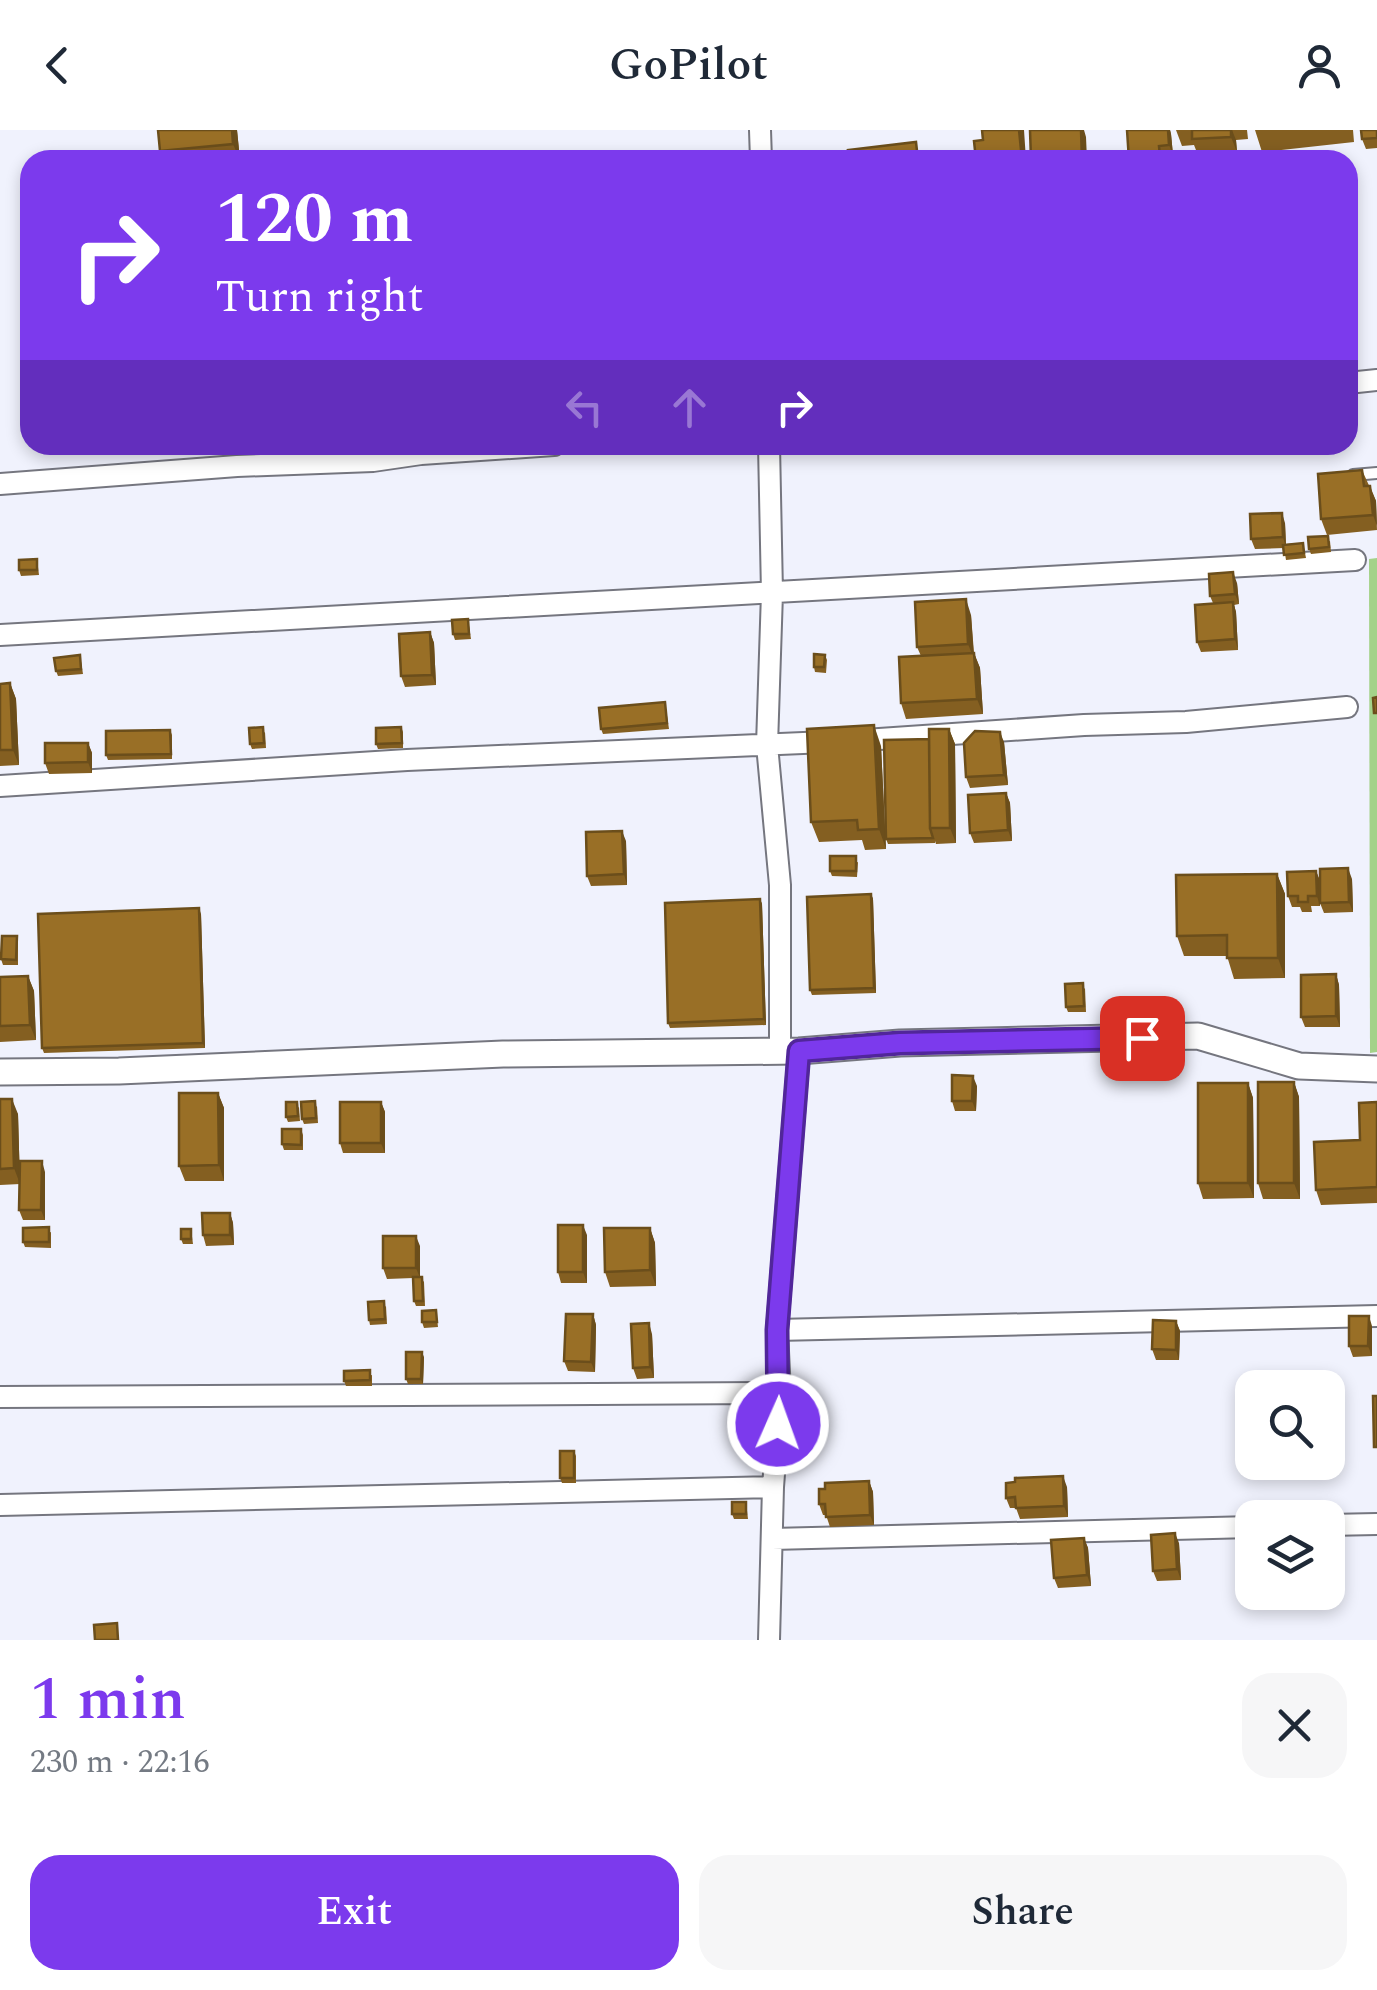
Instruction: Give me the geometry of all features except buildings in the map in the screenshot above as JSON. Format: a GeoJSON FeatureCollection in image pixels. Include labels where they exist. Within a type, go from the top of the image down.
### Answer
{"type":"FeatureCollection","features":[{"type":"Feature","properties":{"kind":"street"},"geometry":{"type":"LineString","coordinates":[[0,484],[237,466],[373,461],[414,455]]}},
{"type":"Feature","properties":{"kind":"street"},"geometry":{"type":"LineString","coordinates":[[769,455],[772,593],[767,745],[789,1051],[769,1640]]}},
{"type":"Feature","properties":{"kind":"street"},"geometry":{"type":"LineString","coordinates":[[0,635],[1355,560]]}},
{"type":"Feature","properties":{"kind":"street"},"geometry":{"type":"LineString","coordinates":[[0,786],[406,760],[1186,722],[1347,707]]}},
{"type":"Feature","properties":{"kind":"street"},"geometry":{"type":"LineString","coordinates":[[0,1072],[1198,1036],[1299,1066],[1377,1069]]}},
{"type":"Feature","properties":{"kind":"street"},"geometry":{"type":"LineString","coordinates":[[777,1330],[1377,1316]]}},
{"type":"Feature","properties":{"kind":"street"},"geometry":{"type":"LineString","coordinates":[[0,1397],[780,1393]]}},
{"type":"Feature","properties":{"kind":"street"},"geometry":{"type":"LineString","coordinates":[[0,1505],[774,1486]]}},
{"type":"Feature","properties":{"kind":"street"},"geometry":{"type":"LineString","coordinates":[[1345,1525],[1377,1524]]}},
{"type":"Feature","properties":{"kind":"street"},"geometry":{"type":"LineString","coordinates":[[772,1539],[1235,1527]]}},
{"type":"Feature","properties":{"kind":"lane"},"geometry":{"type":"LineString","coordinates":[[1341,476],[1377,473]]}},
{"type":"Feature","properties":{"kind":"green space"},"geometry":{"type":"Polygon","coordinates":[[[1377,558],[1377,1052],[1370,1053],[1369,559],[1377,558]]]}},
{"type":"Feature","properties":{"kind":"route"},"geometry":{"type":"LineString","coordinates":[[778,1424],[777,1330],[799,1051],[900,1043],[1142,1038]]}}]}
